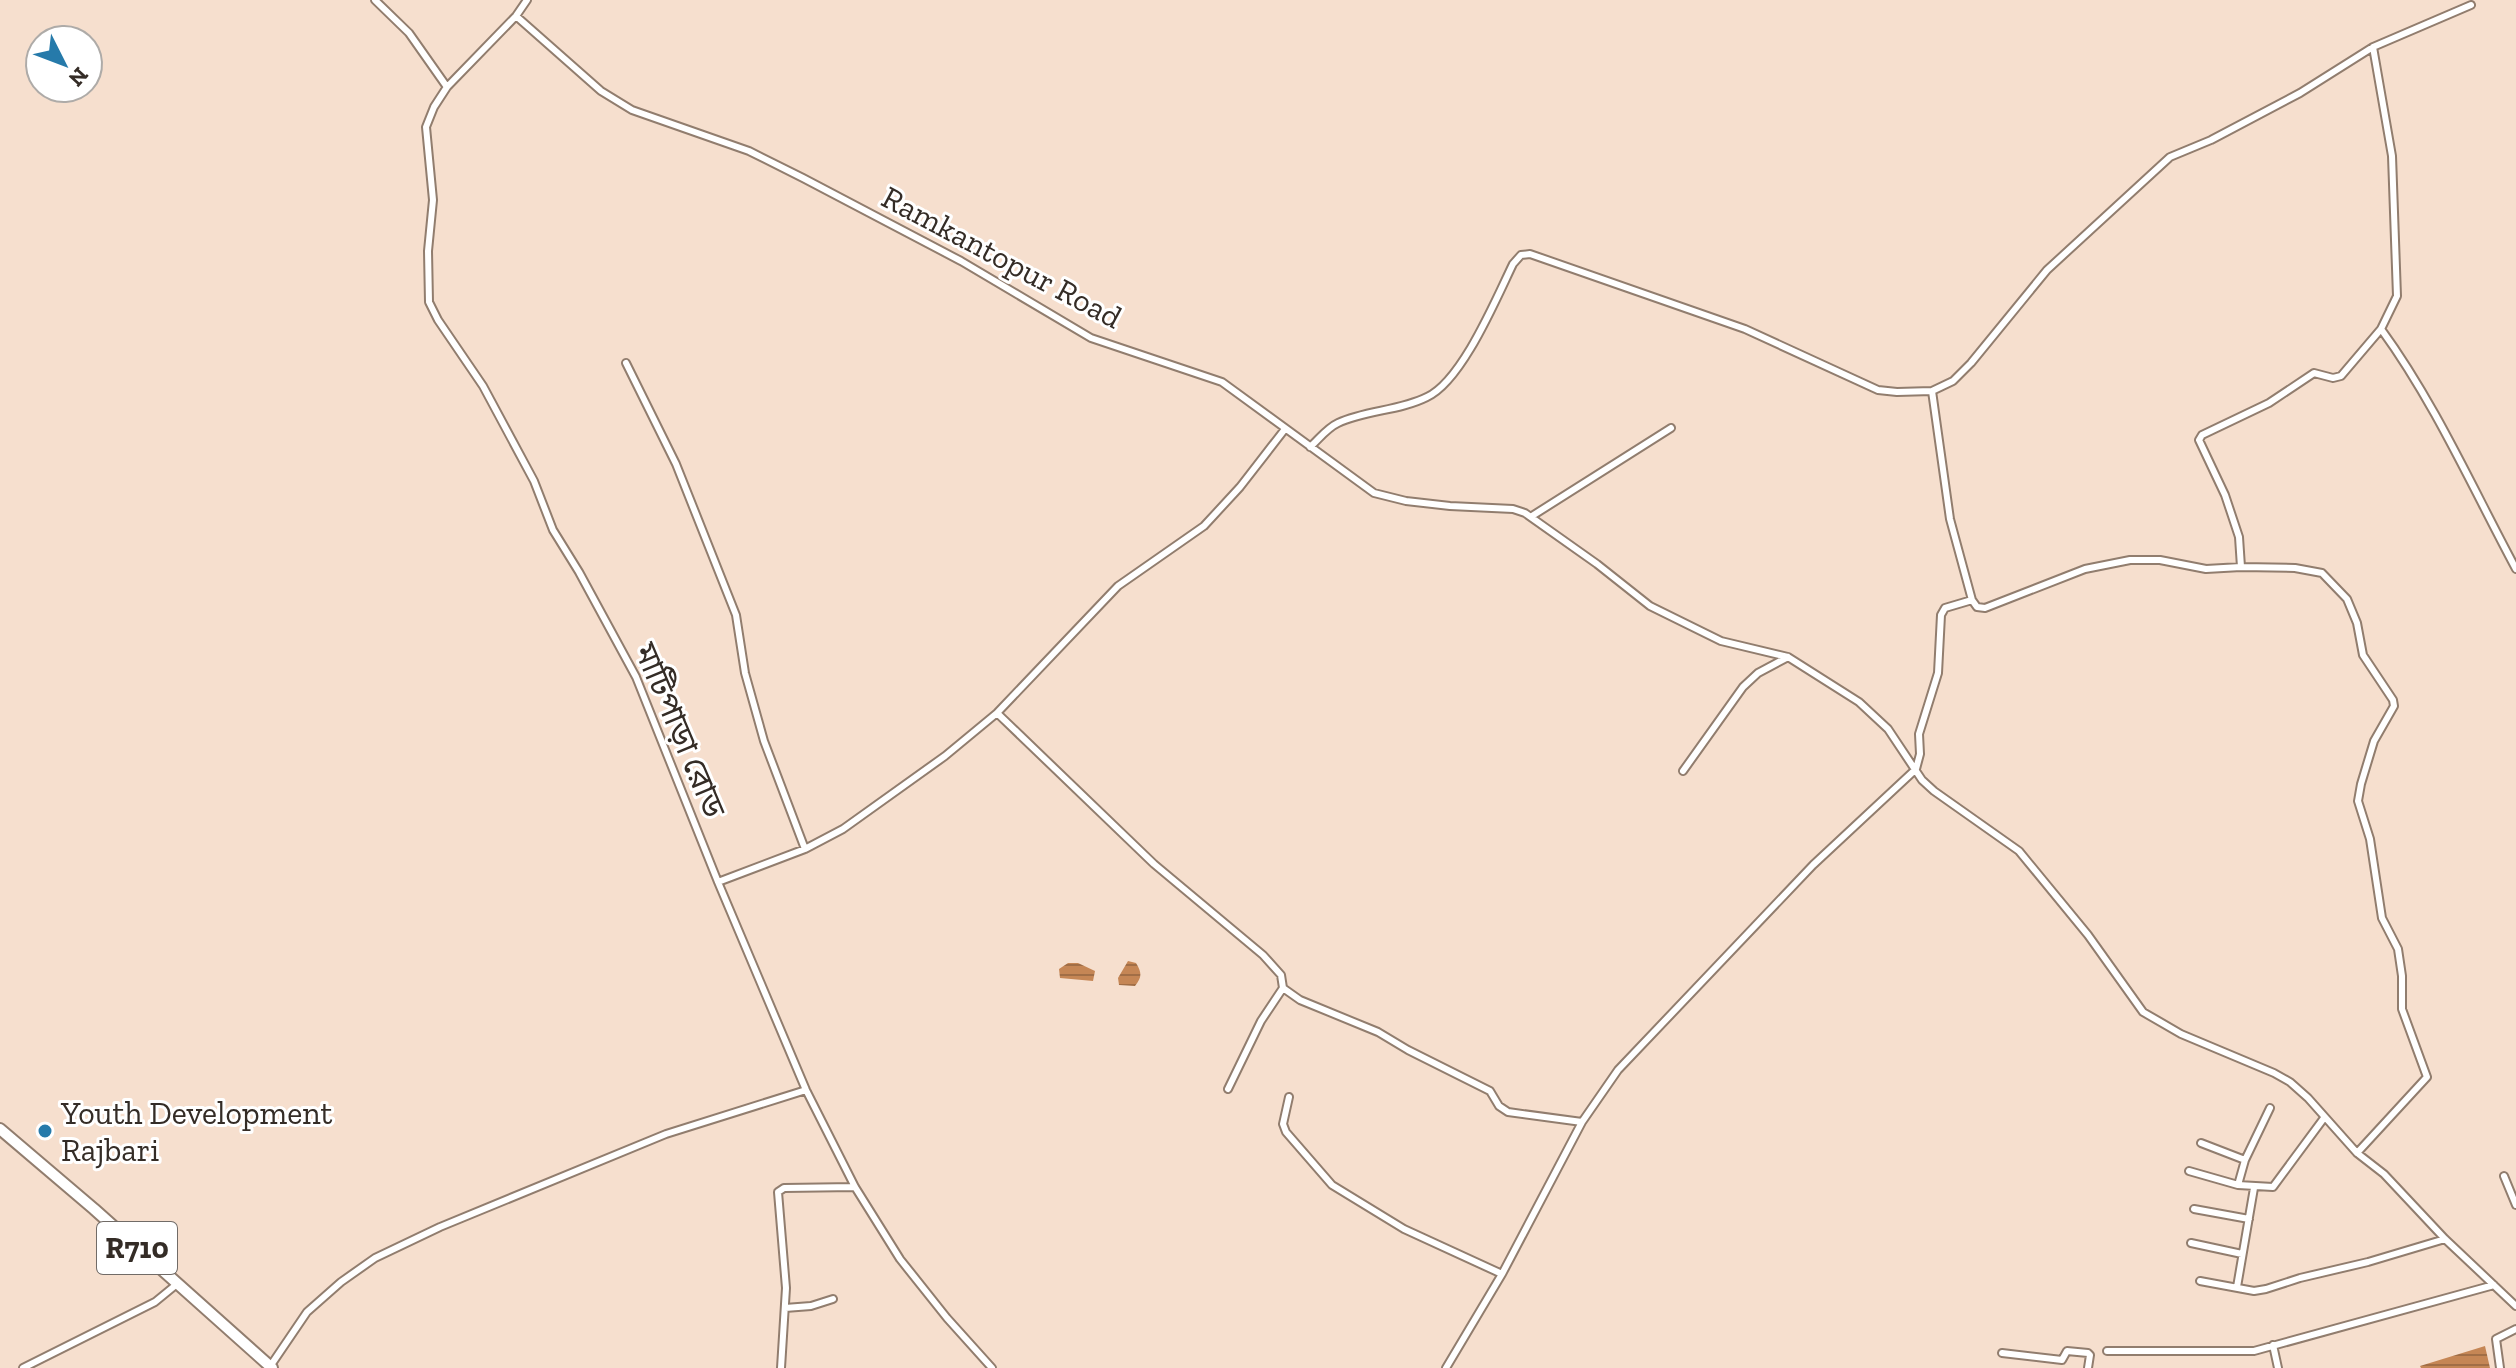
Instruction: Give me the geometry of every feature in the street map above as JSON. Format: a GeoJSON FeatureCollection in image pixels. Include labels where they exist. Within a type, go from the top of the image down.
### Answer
{"type":"FeatureCollection","features":[{"type":"Feature","properties":{"kind":"main road","name":"R710"},"geometry":{"type":"LineString","coordinates":[[0,1129],[270,1368]]}},
{"type":"Feature","properties":{"kind":"street"},"geometry":{"type":"LineString","coordinates":[[375,0],[409,33],[447,87]]}},
{"type":"Feature","properties":{"kind":"street","name":"মাটিপাড়া রোড"},"geometry":{"type":"LineString","coordinates":[[527,0],[516,16],[447,87],[426,127],[433,200],[428,251],[429,302],[483,386],[534,481],[553,530],[636,677],[806,1090],[855,1187],[900,1259],[992,1368]]}},
{"type":"Feature","properties":{"kind":"street"},"geometry":{"type":"LineString","coordinates":[[1310,447],[1334,425],[1406,406],[1429,397],[1443,387],[1477,337],[1513,264],[1521,255],[1530,254],[1745,329],[1878,390],[1932,391],[1953,381],[2047,270],[2170,157],[2211,140],[2300,93],[2373,47],[2471,5]]}},
{"type":"Feature","properties":{"kind":"street","name":"Ramkantopur Road"},"geometry":{"type":"LineString","coordinates":[[516,16],[601,91],[632,110],[749,151],[961,261],[1091,338],[1222,382],[1374,493],[1406,501],[1513,509],[1532,516],[1650,606],[1721,641],[1788,657],[1873,713],[1934,791],[2019,851],[2088,935],[2143,1012],[2181,1034],[2274,1073],[2302,1092],[2357,1153],[2384,1174],[2445,1239],[2516,1306]]}},
{"type":"Feature","properties":{"kind":"street"},"geometry":{"type":"LineString","coordinates":[[2241,567],[2239,537],[2225,495],[2199,440],[2202,435],[2269,403],[2314,373],[2333,378],[2341,376],[2381,329],[2397,296],[2392,156],[2373,47]]}},
{"type":"Feature","properties":{"kind":"street"},"geometry":{"type":"LineString","coordinates":[[2381,329],[2403,359],[2482,500],[2516,569]]}},
{"type":"Feature","properties":{"kind":"street"},"geometry":{"type":"LineString","coordinates":[[626,363],[676,464],[736,615],[745,673],[764,741],[805,849]]}},
{"type":"Feature","properties":{"kind":"street"},"geometry":{"type":"LineString","coordinates":[[1932,391],[1950,519],[1972,600],[1977,607],[1985,608],[2085,569],[2130,560],[2160,560],[2206,569],[2295,568],[2322,573],[2347,599],[2357,623],[2363,655],[2393,700],[2394,706],[2374,741],[2358,801],[2370,839],[2382,918],[2398,949],[2402,1009],[2427,1077],[2357,1153]]}},
{"type":"Feature","properties":{"kind":"street"},"geometry":{"type":"LineString","coordinates":[[1532,516],[1671,428]]}},
{"type":"Feature","properties":{"kind":"street"},"geometry":{"type":"LineString","coordinates":[[718,882],[805,849],[843,829],[888,799],[997,713],[1118,586],[1204,526],[1240,487],[1285,429]]}},
{"type":"Feature","properties":{"kind":"street"},"geometry":{"type":"LineString","coordinates":[[1446,1368],[1502,1274],[1582,1122],[1618,1070],[1813,865],[1916,769],[1920,754],[1919,734],[1938,673],[1941,615],[1945,608],[1972,600]]}},
{"type":"Feature","properties":{"kind":"street"},"geometry":{"type":"LineString","coordinates":[[1683,771],[1743,687],[1758,673],[1788,657]]}},
{"type":"Feature","properties":{"kind":"street"},"geometry":{"type":"LineString","coordinates":[[997,713],[1154,864],[1263,955],[1281,975],[1283,988],[1261,1021],[1228,1089]]}},
{"type":"Feature","properties":{"kind":"street"},"geometry":{"type":"LineString","coordinates":[[1283,988],[1300,1000],[1378,1032],[1490,1091],[1499,1106],[1508,1112],[1582,1122]]}},
{"type":"Feature","properties":{"kind":"street"},"geometry":{"type":"LineString","coordinates":[[270,1368],[307,1312],[375,1258],[440,1227],[666,1134],[806,1090]]}},
{"type":"Feature","properties":{"kind":"street"},"geometry":{"type":"LineString","coordinates":[[1289,1097],[1283,1124],[1286,1132],[1332,1185],[1404,1229],[1502,1274]]}},
{"type":"Feature","properties":{"kind":"street"},"geometry":{"type":"LineString","coordinates":[[2238,1185],[2245,1160],[2270,1108]]}},
{"type":"Feature","properties":{"kind":"street"},"geometry":{"type":"LineString","coordinates":[[2189,1171],[2238,1185],[2273,1187],[2324,1118]]}},
{"type":"Feature","properties":{"kind":"street"},"geometry":{"type":"LineString","coordinates":[[2201,1143],[2245,1160]]}},
{"type":"Feature","properties":{"kind":"street"},"geometry":{"type":"LineString","coordinates":[[2504,1176],[2516,1205]]}},
{"type":"Feature","properties":{"kind":"street"},"geometry":{"type":"LineString","coordinates":[[781,1368],[785,1308],[778,1192],[784,1188],[855,1187]]}},
{"type":"Feature","properties":{"kind":"street"},"geometry":{"type":"LineString","coordinates":[[2237,1287],[2254,1188]]}},
{"type":"Feature","properties":{"kind":"street"},"geometry":{"type":"LineString","coordinates":[[2194,1209],[2249,1219]]}},
{"type":"Feature","properties":{"kind":"street"},"geometry":{"type":"LineString","coordinates":[[2200,1281],[2254,1291],[2266,1289],[2445,1239]]}},
{"type":"Feature","properties":{"kind":"street"},"geometry":{"type":"LineString","coordinates":[[2191,1243],[2242,1254]]}},
{"type":"Feature","properties":{"kind":"street"},"geometry":{"type":"LineString","coordinates":[[23,1368],[155,1302],[177,1284]]}},
{"type":"Feature","properties":{"kind":"street"},"geometry":{"type":"LineString","coordinates":[[2107,1351],[2254,1351],[2494,1285]]}},
{"type":"Feature","properties":{"kind":"street"},"geometry":{"type":"LineString","coordinates":[[785,1308],[811,1306],[833,1299]]}},
{"type":"Feature","properties":{"kind":"street"},"geometry":{"type":"LineString","coordinates":[[2500,1368],[2496,1339],[2516,1329]]}},
{"type":"Feature","properties":{"kind":"street"},"geometry":{"type":"LineString","coordinates":[[2273,1345],[2278,1368]]}},
{"type":"Feature","properties":{"kind":"street"},"geometry":{"type":"LineString","coordinates":[[2002,1353],[2064,1360],[2067,1351],[2088,1353],[2088,1368]]}},
{"type":"Feature","properties":{"kind":"shaded area"},"geometry":{"type":"Polygon","coordinates":[[[1128,961],[1136,963],[1140,972],[1135,986],[1119,985],[1118,978],[1128,961]]]}},
{"type":"Feature","properties":{"kind":"shaded area"},"geometry":{"type":"Polygon","coordinates":[[[1068,963],[1078,963],[1095,971],[1093,981],[1060,978],[1059,969],[1068,963]]]}},
{"type":"Feature","properties":{"kind":"shaded area"},"geometry":{"type":"Polygon","coordinates":[[[2485,1346],[2490,1368],[2420,1366],[2485,1346]]]}},
{"type":"Feature","properties":{"kind":"place","name":"Youth Development Rajbari"},"geometry":{"type":"Point","coordinates":[45,1131]}}]}
